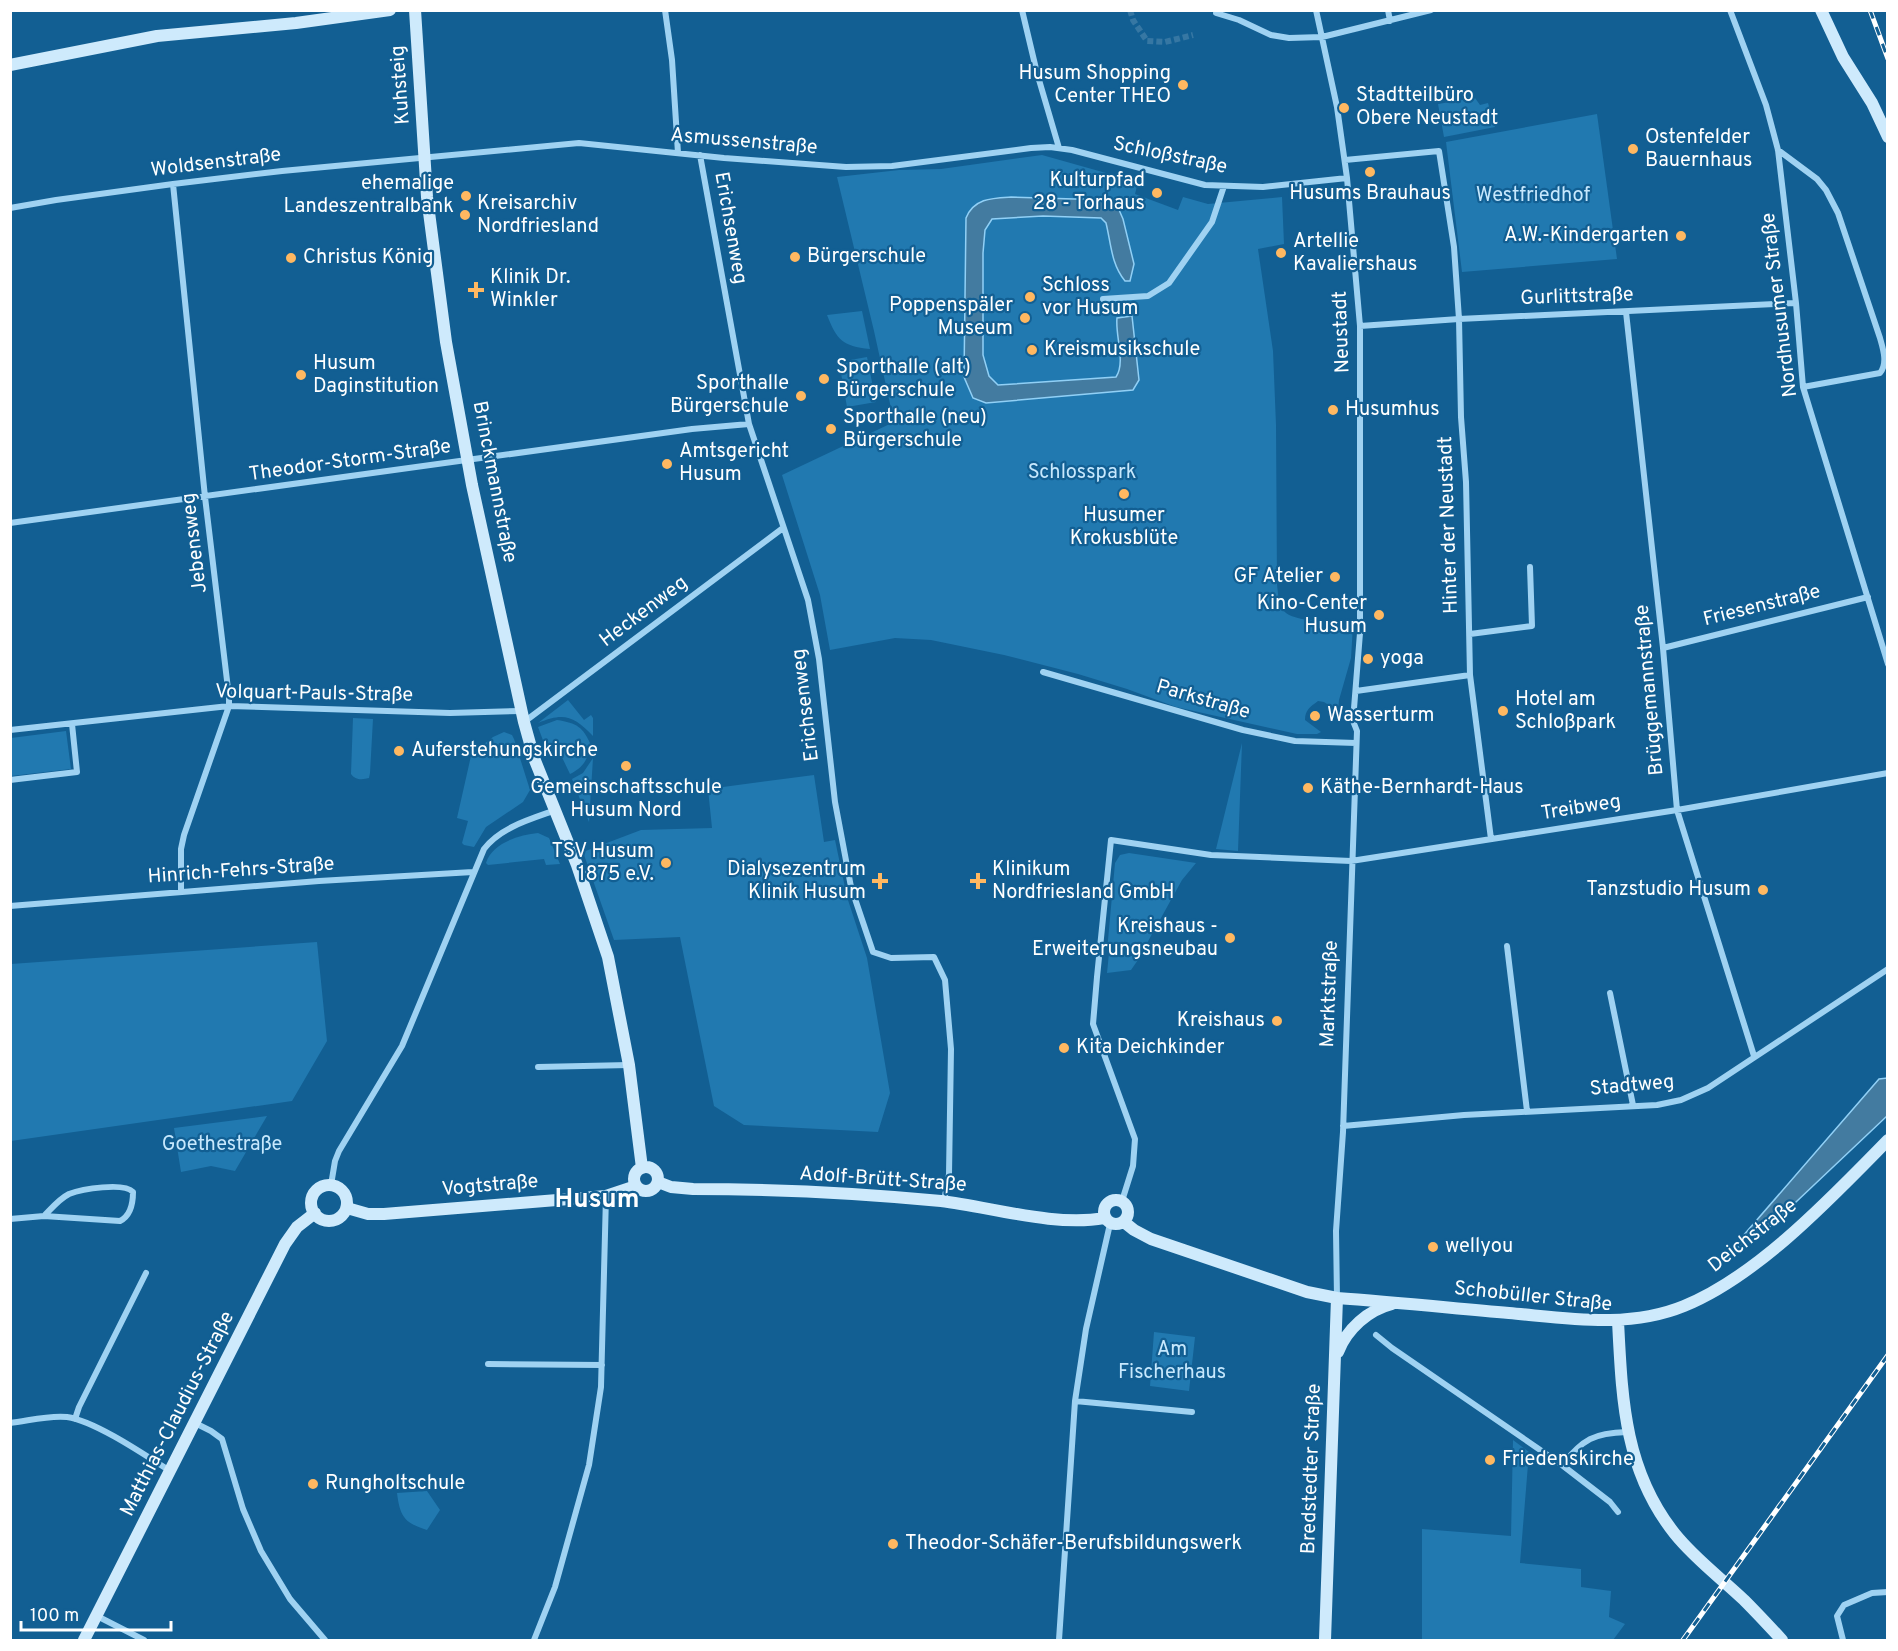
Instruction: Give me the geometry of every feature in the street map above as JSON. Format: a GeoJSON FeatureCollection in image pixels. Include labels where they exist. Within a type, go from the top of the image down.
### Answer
{"type":"FeatureCollection","features":[{"type":"Feature","properties":{"kind":"main road"},"geometry":{"type":"LineString","coordinates":[[10,65],[158,36],[296,23],[390,10]]}},
{"type":"Feature","properties":{"kind":"main road","name":"Kuhsteig"},"geometry":{"type":"LineString","coordinates":[[415,10],[426,156]]}},
{"type":"Feature","properties":{"kind":"main road"},"geometry":{"type":"LineString","coordinates":[[1821,10],[1843,57],[1872,103],[1887,137]]}},
{"type":"Feature","properties":{"kind":"main road","name":"Brinckmannstraße"},"geometry":{"type":"LineString","coordinates":[[426,156],[424,168],[427,197],[446,342],[468,461],[522,717],[534,758],[556,809]]}},
{"type":"Feature","properties":{"kind":"main road"},"geometry":{"type":"LineString","coordinates":[[556,809],[608,957],[629,1065],[642,1168],[635,1174],[636,1186]]}},
{"type":"Feature","properties":{"kind":"main road","name":"Deichstraße"},"geometry":{"type":"LineString","coordinates":[[1618,1321],[1676,1309],[1715,1291],[1772,1251],[1825,1204],[1887,1140]]}},
{"type":"Feature","properties":{"kind":"main road","name":"Adolf-Brütt-Straße"},"geometry":{"type":"LineString","coordinates":[[642,1168],[656,1172],[658,1182]]}},
{"type":"Feature","properties":{"kind":"main road","name":"Adolf-Brütt-Straße"},"geometry":{"type":"LineString","coordinates":[[658,1182],[671,1187],[693,1189],[856,1194],[944,1202],[1054,1218],[1107,1221],[1118,1224],[1124,1222]]}},
{"type":"Feature","properties":{"kind":"main road","name":"Adolf-Brütt-Straße"},"geometry":{"type":"LineString","coordinates":[[636,1186],[644,1191],[650,1191],[658,1182]]}},
{"type":"Feature","properties":{"kind":"main road"},"geometry":{"type":"LineString","coordinates":[[324,1185],[331,1185],[343,1191],[346,1197],[346,1208],[339,1218],[333,1220],[320,1218],[312,1208],[312,1197],[316,1190],[324,1185]]}},
{"type":"Feature","properties":{"kind":"main road","name":"Vogtstraße"},"geometry":{"type":"LineString","coordinates":[[346,1208],[368,1214],[384,1214],[606,1196],[636,1186]]}},
{"type":"Feature","properties":{"kind":"main road"},"geometry":{"type":"LineString","coordinates":[[1107,1221],[1105,1206],[1110,1201],[1122,1201],[1127,1205],[1128,1211],[1124,1222],[1151,1239],[1307,1292],[1336,1298]]}},
{"type":"Feature","properties":{"kind":"main road","name":"Matthias-Claudius-Straße"},"geometry":{"type":"LineString","coordinates":[[84,1641],[289,1238],[297,1227],[315,1213]]}},
{"type":"Feature","properties":{"kind":"main road","name":"Schobüller Straße"},"geometry":{"type":"LineString","coordinates":[[1336,1298],[1618,1321],[1628,1432],[1638,1467],[1656,1508],[1676,1535],[1745,1601],[1782,1641]]}},
{"type":"Feature","properties":{"kind":"main road","name":"Bredstedter Straße"},"geometry":{"type":"LineString","coordinates":[[1325,1641],[1336,1298]]}},
{"type":"Feature","properties":{"kind":"main road"},"geometry":{"type":"LineString","coordinates":[[1335,1359],[1343,1339],[1352,1328],[1377,1310],[1400,1303]]}},
{"type":"Feature","properties":{"kind":"street"},"geometry":{"type":"LineString","coordinates":[[665,10],[672,60],[678,153]]}},
{"type":"Feature","properties":{"kind":"street"},"geometry":{"type":"LineString","coordinates":[[1022,10],[1037,73],[1059,148]]}},
{"type":"Feature","properties":{"kind":"street","name":"Neustadt"},"geometry":{"type":"LineString","coordinates":[[1316,10],[1337,107],[1345,160],[1360,326],[1362,510],[1360,633],[1356,692]]}},
{"type":"Feature","properties":{"kind":"street"},"geometry":{"type":"LineString","coordinates":[[1388,10],[1390,21]]}},
{"type":"Feature","properties":{"kind":"street"},"geometry":{"type":"LineString","coordinates":[[1216,13],[1239,20],[1271,35],[1288,38],[1322,37],[1431,10]]}},
{"type":"Feature","properties":{"kind":"street","name":"Nordhusumer Straße"},"geometry":{"type":"LineString","coordinates":[[1730,10],[1766,105],[1778,150],[1796,303],[1803,387],[1887,664]]}},
{"type":"Feature","properties":{"kind":"street","name":"Asmussenstraße"},"geometry":{"type":"LineString","coordinates":[[426,156],[579,143],[846,167],[892,166],[1031,148],[1059,148]]}},
{"type":"Feature","properties":{"kind":"street","name":"Schloßstraße"},"geometry":{"type":"LineString","coordinates":[[1059,148],[1205,185],[1263,187],[1347,178]]}},
{"type":"Feature","properties":{"kind":"street"},"geometry":{"type":"LineString","coordinates":[[1778,150],[1817,179],[1839,213],[1880,338],[1884,358],[1883,369],[1880,372],[1803,387]]}},
{"type":"Feature","properties":{"kind":"street","name":"Hinter der Neustadt"},"geometry":{"type":"LineString","coordinates":[[1345,160],[1438,151],[1454,247],[1460,319],[1470,675],[1491,839]]}},
{"type":"Feature","properties":{"kind":"street","name":"Erichsenweg"},"geometry":{"type":"LineString","coordinates":[[700,154],[749,424],[808,600],[819,659],[826,735],[837,812],[851,887],[873,952],[891,958],[934,957],[945,981],[951,1049],[951,1096],[949,1174],[944,1202]]}},
{"type":"Feature","properties":{"kind":"street","name":"Woldsenstraße"},"geometry":{"type":"LineString","coordinates":[[10,208],[173,184],[426,156]]}},
{"type":"Feature","properties":{"kind":"street","name":"Jebensweg"},"geometry":{"type":"LineString","coordinates":[[173,184],[229,697],[229,706],[183,835],[181,892]]}},
{"type":"Feature","properties":{"kind":"street"},"geometry":{"type":"LineString","coordinates":[[1103,300],[1148,296],[1169,283],[1212,222],[1224,186]]}},
{"type":"Feature","properties":{"kind":"street","name":"Gurlittstraße"},"geometry":{"type":"LineString","coordinates":[[1360,326],[1796,303]]}},
{"type":"Feature","properties":{"kind":"street","name":"Brüggemannstraße"},"geometry":{"type":"LineString","coordinates":[[1626,312],[1664,648],[1677,810],[1754,1056]]}},
{"type":"Feature","properties":{"kind":"street","name":"Theodor-Storm-Straße"},"geometry":{"type":"LineString","coordinates":[[10,523],[692,429],[749,424]]}},
{"type":"Feature","properties":{"kind":"street","name":"Heckenweg"},"geometry":{"type":"LineString","coordinates":[[522,717],[783,528]]}},
{"type":"Feature","properties":{"kind":"street","name":"Hinter der Neustadt"},"geometry":{"type":"LineString","coordinates":[[1470,634],[1532,626],[1530,567]]}},
{"type":"Feature","properties":{"kind":"street","name":"Friesenstraße"},"geometry":{"type":"LineString","coordinates":[[1664,648],[1868,597]]}},
{"type":"Feature","properties":{"kind":"street","name":"Parkstraße"},"geometry":{"type":"LineString","coordinates":[[1043,672],[1243,730],[1295,741],[1356,743]]}},
{"type":"Feature","properties":{"kind":"street"},"geometry":{"type":"LineString","coordinates":[[1356,692],[1470,675]]}},
{"type":"Feature","properties":{"kind":"street","name":"Marktstraße"},"geometry":{"type":"LineString","coordinates":[[1336,1298],[1336,1221],[1343,1126],[1357,731],[1353,721],[1356,692]]}},
{"type":"Feature","properties":{"kind":"street","name":"Volquart-Pauls-Straße"},"geometry":{"type":"LineString","coordinates":[[10,730],[229,706],[522,717]]}},
{"type":"Feature","properties":{"kind":"street"},"geometry":{"type":"LineString","coordinates":[[10,780],[77,772],[72,724]]}},
{"type":"Feature","properties":{"kind":"street","name":"Treibweg"},"geometry":{"type":"LineString","coordinates":[[1122,1201],[1133,1166],[1135,1139],[1094,1024],[1096,977],[1111,840],[1211,855],[1351,861],[1677,810],[1887,774]]}},
{"type":"Feature","properties":{"kind":"street"},"geometry":{"type":"LineString","coordinates":[[331,1185],[339,1150],[389,1070],[411,1027],[484,849],[506,830],[556,809]]}},
{"type":"Feature","properties":{"kind":"street","name":"Hinrich-Fehrs-Straße"},"geometry":{"type":"LineString","coordinates":[[10,906],[319,881],[473,872]]}},
{"type":"Feature","properties":{"kind":"street"},"geometry":{"type":"LineString","coordinates":[[1507,946],[1527,1111]]}},
{"type":"Feature","properties":{"kind":"street","name":"Stadtweg"},"geometry":{"type":"LineString","coordinates":[[1343,1126],[1527,1111],[1657,1105],[1681,1100],[1708,1088],[1887,969]]}},
{"type":"Feature","properties":{"kind":"street"},"geometry":{"type":"LineString","coordinates":[[1610,993],[1633,1105]]}},
{"type":"Feature","properties":{"kind":"street"},"geometry":{"type":"LineString","coordinates":[[538,1066],[629,1065]]}},
{"type":"Feature","properties":{"kind":"street"},"geometry":{"type":"LineString","coordinates":[[10,1219],[44,1216],[120,1221],[129,1211],[133,1192],[122,1186],[75,1192],[64,1198],[44,1216]]}},
{"type":"Feature","properties":{"kind":"street"},"geometry":{"type":"LineString","coordinates":[[534,1641],[555,1587],[589,1465],[601,1387],[606,1196]]}},
{"type":"Feature","properties":{"kind":"street"},"geometry":{"type":"LineString","coordinates":[[1059,1641],[1075,1401],[1107,1221]]}},
{"type":"Feature","properties":{"kind":"street"},"geometry":{"type":"LineString","coordinates":[[75,1419],[146,1273]]}},
{"type":"Feature","properties":{"kind":"street"},"geometry":{"type":"LineString","coordinates":[[1377,1335],[1392,1348],[1562,1465],[1610,1502],[1618,1512]]}},
{"type":"Feature","properties":{"kind":"street"},"geometry":{"type":"LineString","coordinates":[[488,1364],[602,1365]]}},
{"type":"Feature","properties":{"kind":"street"},"geometry":{"type":"LineString","coordinates":[[1075,1401],[1192,1412]]}},
{"type":"Feature","properties":{"kind":"street"},"geometry":{"type":"LineString","coordinates":[[10,1423],[56,1417],[75,1419],[131,1446],[171,1472]]}},
{"type":"Feature","properties":{"kind":"street"},"geometry":{"type":"LineString","coordinates":[[195,1423],[222,1439],[243,1509],[261,1551],[290,1599],[325,1641]]}},
{"type":"Feature","properties":{"kind":"street"},"geometry":{"type":"LineString","coordinates":[[1562,1465],[1579,1445],[1590,1437],[1608,1432],[1628,1432]]}},
{"type":"Feature","properties":{"kind":"street"},"geometry":{"type":"LineString","coordinates":[[1843,1641],[1838,1616],[1844,1605],[1872,1593],[1887,1592]]}},
{"type":"Feature","properties":{"kind":"street"},"geometry":{"type":"LineString","coordinates":[[97,1616],[144,1641]]}},
{"type":"Feature","properties":{"kind":"green space"},"geometry":{"type":"Polygon","coordinates":[[[1475,98],[1480,105],[1488,103],[1495,127],[1444,137],[1438,104],[1475,98]]]}},
{"type":"Feature","properties":{"kind":"green space","name":"Westfriedhof"},"geometry":{"type":"Polygon","coordinates":[[[1597,114],[1617,259],[1462,272],[1446,142],[1597,114]]]}},
{"type":"Feature","properties":{"kind":"green space","name":"Schlosspark"},"geometry":{"type":"Polygon","coordinates":[[[1042,155],[1138,182],[1135,194],[1178,210],[1183,197],[1208,204],[1282,197],[1284,244],[1258,249],[1273,351],[1279,598],[1284,611],[1296,618],[1353,625],[1351,658],[1338,711],[1318,701],[1310,707],[1306,714],[1305,720],[1321,732],[1317,734],[1297,734],[1176,707],[1078,674],[1004,655],[931,640],[895,638],[830,650],[820,595],[782,475],[894,422],[837,177],[899,170],[941,169],[1042,155]]]}},
{"type":"Feature","properties":{"kind":"green space"},"geometry":{"type":"Polygon","coordinates":[[[862,311],[870,349],[847,344],[838,336],[827,315],[862,311]]]}},
{"type":"Feature","properties":{"kind":"green space"},"geometry":{"type":"Polygon","coordinates":[[[867,357],[876,402],[847,407],[839,362],[867,357]]]}},
{"type":"Feature","properties":{"kind":"green space"},"geometry":{"type":"Polygon","coordinates":[[[568,700],[584,720],[591,715],[593,736],[580,724],[568,718],[555,718],[538,723],[568,700]]]}},
{"type":"Feature","properties":{"kind":"green space"},"geometry":{"type":"Polygon","coordinates":[[[353,718],[373,719],[370,773],[369,778],[366,779],[357,778],[351,774],[353,718]]]}},
{"type":"Feature","properties":{"kind":"green space"},"geometry":{"type":"Polygon","coordinates":[[[557,720],[578,727],[591,745],[579,769],[570,774],[559,751],[544,743],[538,727],[557,720]]]}},
{"type":"Feature","properties":{"kind":"green space"},"geometry":{"type":"Polygon","coordinates":[[[66,731],[71,769],[11,776],[11,738],[66,731]]]}},
{"type":"Feature","properties":{"kind":"green space"},"geometry":{"type":"Polygon","coordinates":[[[504,732],[512,735],[514,739],[530,790],[523,802],[486,827],[474,847],[464,845],[462,843],[468,821],[457,818],[473,747],[479,748],[504,732]]]}},
{"type":"Feature","properties":{"kind":"green space"},"geometry":{"type":"Polygon","coordinates":[[[1242,743],[1238,851],[1216,849],[1242,743]]]}},
{"type":"Feature","properties":{"kind":"green space"},"geometry":{"type":"Polygon","coordinates":[[[593,758],[589,822],[572,779],[583,773],[593,758]]]}},
{"type":"Feature","properties":{"kind":"green space"},"geometry":{"type":"Polygon","coordinates":[[[814,775],[824,842],[835,840],[847,897],[867,958],[890,1093],[878,1132],[744,1125],[714,1106],[680,937],[614,940],[583,852],[641,830],[712,828],[708,789],[814,775]]]}},
{"type":"Feature","properties":{"kind":"green space"},"geometry":{"type":"Polygon","coordinates":[[[538,833],[549,838],[560,864],[546,865],[544,859],[488,865],[486,863],[489,856],[500,845],[515,838],[538,833]]]}},
{"type":"Feature","properties":{"kind":"green space"},"geometry":{"type":"Polygon","coordinates":[[[1129,853],[1196,863],[1182,880],[1141,954],[1107,951],[1115,863],[1120,855],[1129,853]]]}},
{"type":"Feature","properties":{"kind":"green space"},"geometry":{"type":"Polygon","coordinates":[[[317,942],[327,1041],[292,1101],[11,1141],[11,964],[317,942]]]}},
{"type":"Feature","properties":{"kind":"green space"},"geometry":{"type":"Polygon","coordinates":[[[1109,953],[1140,957],[1131,970],[1107,973],[1109,953]]]}},
{"type":"Feature","properties":{"kind":"green space","name":"Goethestraße"},"geometry":{"type":"Polygon","coordinates":[[[267,1116],[235,1171],[211,1166],[181,1172],[174,1128],[267,1116]]]}},
{"type":"Feature","properties":{"kind":"green space","name":"Am Fischerhaus"},"geometry":{"type":"Polygon","coordinates":[[[1154,1332],[1195,1337],[1189,1391],[1150,1386],[1154,1332]]]}},
{"type":"Feature","properties":{"kind":"green space"},"geometry":{"type":"Polygon","coordinates":[[[1513,1440],[1529,1452],[1520,1563],[1581,1569],[1581,1587],[1611,1591],[1609,1617],[1625,1624],[1613,1640],[1422,1640],[1422,1529],[1511,1536],[1513,1440]]]}},
{"type":"Feature","properties":{"kind":"green space"},"geometry":{"type":"Polygon","coordinates":[[[427,1491],[440,1510],[427,1530],[404,1518],[397,1493],[427,1491]]]}},
{"type":"Feature","properties":{"kind":"shaded area"},"geometry":{"type":"Polygon","coordinates":[[[1011,197],[1108,200],[1116,203],[1123,219],[1134,264],[1130,281],[1125,281],[1114,260],[1106,223],[1101,218],[1043,216],[992,219],[985,230],[983,253],[983,355],[989,376],[998,385],[1116,377],[1120,364],[1117,318],[1132,316],[1139,380],[1133,390],[986,403],[973,398],[964,377],[966,218],[974,206],[985,200],[1011,197]]]}},
{"type":"Feature","properties":{"kind":"shaded area"},"geometry":{"type":"Polygon","coordinates":[[[1887,1078],[1887,1116],[1760,1236],[1741,1249],[1736,1244],[1879,1079],[1887,1078]]]}},
{"type":"Feature","properties":{"kind":"tunnel"},"geometry":{"type":"LineString","coordinates":[[1130,10],[1133,20],[1147,41],[1165,42],[1193,35]]}},
{"type":"Feature","properties":{"kind":"railway"},"geometry":{"type":"LineString","coordinates":[[1870,10],[1888,59]]}},
{"type":"Feature","properties":{"kind":"railway"},"geometry":{"type":"LineString","coordinates":[[1683,1640],[1888,1355]]}},
{"type":"Feature","properties":{"kind":"place","name":"Husum Shopping Center THEO"},"geometry":{"type":"Point","coordinates":[1183,85]}},
{"type":"Feature","properties":{"kind":"place","name":"Stadtteilbüro Obere Neustadt"},"geometry":{"type":"Point","coordinates":[1344,108]}},
{"type":"Feature","properties":{"kind":"place","name":"Ostenfelder Bauernhaus"},"geometry":{"type":"Point","coordinates":[1633,149]}},
{"type":"Feature","properties":{"kind":"place","name":"Husums Brauhaus"},"geometry":{"type":"Point","coordinates":[1370,172]}},
{"type":"Feature","properties":{"kind":"place","name":"Kulturpfad 28 - Torhaus"},"geometry":{"type":"Point","coordinates":[1157,193]}},
{"type":"Feature","properties":{"kind":"place","name":"ehemalige Landeszentralbank"},"geometry":{"type":"Point","coordinates":[466,196]}},
{"type":"Feature","properties":{"kind":"place","name":"Kreisarchiv Nordfriesland"},"geometry":{"type":"Point","coordinates":[465,215]}},
{"type":"Feature","properties":{"kind":"place","name":"A.W.-Kindergarten"},"geometry":{"type":"Point","coordinates":[1681,236]}},
{"type":"Feature","properties":{"kind":"place","name":"Artellie Kavaliershaus"},"geometry":{"type":"Point","coordinates":[1281,253]}},
{"type":"Feature","properties":{"kind":"place","name":"Bürgerschule"},"geometry":{"type":"Point","coordinates":[795,257]}},
{"type":"Feature","properties":{"kind":"place","name":"Christus König"},"geometry":{"type":"Point","coordinates":[291,258]}},
{"type":"Feature","properties":{"kind":"place","name":"Klinik Dr. Winkler"},"geometry":{"type":"Point","coordinates":[476,290]}},
{"type":"Feature","properties":{"kind":"place","name":"Schloss vor Husum"},"geometry":{"type":"Point","coordinates":[1030,297]}},
{"type":"Feature","properties":{"kind":"place","name":"Poppenspäler Museum"},"geometry":{"type":"Point","coordinates":[1025,318]}},
{"type":"Feature","properties":{"kind":"place","name":"Kreismusikschule"},"geometry":{"type":"Point","coordinates":[1032,350]}},
{"type":"Feature","properties":{"kind":"place","name":"Husum Daginstitution"},"geometry":{"type":"Point","coordinates":[301,375]}},
{"type":"Feature","properties":{"kind":"place","name":"Sporthalle (alt) Bürgerschule"},"geometry":{"type":"Point","coordinates":[824,379]}},
{"type":"Feature","properties":{"kind":"place","name":"Sporthalle Bürgerschule"},"geometry":{"type":"Point","coordinates":[801,396]}},
{"type":"Feature","properties":{"kind":"place","name":"Husumhus"},"geometry":{"type":"Point","coordinates":[1333,410]}},
{"type":"Feature","properties":{"kind":"place","name":"Sporthalle (neu) Bürgerschule"},"geometry":{"type":"Point","coordinates":[831,429]}},
{"type":"Feature","properties":{"kind":"place","name":"Amtsgericht Husum"},"geometry":{"type":"Point","coordinates":[667,464]}},
{"type":"Feature","properties":{"kind":"place","name":"Husumer Krokusblüte"},"geometry":{"type":"Point","coordinates":[1124,494]}},
{"type":"Feature","properties":{"kind":"place","name":"GF Atelier"},"geometry":{"type":"Point","coordinates":[1335,577]}},
{"type":"Feature","properties":{"kind":"place","name":"Kino-Center Husum"},"geometry":{"type":"Point","coordinates":[1379,615]}},
{"type":"Feature","properties":{"kind":"place","name":"yoga"},"geometry":{"type":"Point","coordinates":[1368,659]}},
{"type":"Feature","properties":{"kind":"place","name":"Hotel am Schloßpark"},"geometry":{"type":"Point","coordinates":[1503,711]}},
{"type":"Feature","properties":{"kind":"place","name":"Wasserturm"},"geometry":{"type":"Point","coordinates":[1315,716]}},
{"type":"Feature","properties":{"kind":"place","name":"Auferstehungskirche"},"geometry":{"type":"Point","coordinates":[399,751]}},
{"type":"Feature","properties":{"kind":"place","name":"Gemeinschaftsschule Husum Nord"},"geometry":{"type":"Point","coordinates":[626,766]}},
{"type":"Feature","properties":{"kind":"place","name":"Käthe-Bernhardt-Haus"},"geometry":{"type":"Point","coordinates":[1308,788]}},
{"type":"Feature","properties":{"kind":"place","name":"TSV Husum 1875 e.V."},"geometry":{"type":"Point","coordinates":[666,863]}},
{"type":"Feature","properties":{"kind":"place","name":"Dialysezentrum Klinik Husum"},"geometry":{"type":"Point","coordinates":[880,881]}},
{"type":"Feature","properties":{"kind":"place","name":"Klinikum Nordfriesland GmbH"},"geometry":{"type":"Point","coordinates":[978,881]}},
{"type":"Feature","properties":{"kind":"place","name":"Tanzstudio Husum"},"geometry":{"type":"Point","coordinates":[1763,890]}},
{"type":"Feature","properties":{"kind":"place","name":"Kreishaus - Erweiterungsneubau"},"geometry":{"type":"Point","coordinates":[1230,938]}},
{"type":"Feature","properties":{"kind":"place","name":"Kreishaus"},"geometry":{"type":"Point","coordinates":[1277,1021]}},
{"type":"Feature","properties":{"kind":"place","name":"Kita Deichkinder"},"geometry":{"type":"Point","coordinates":[1064,1048]}},
{"type":"Feature","properties":{"kind":"place","name":"wellyou"},"geometry":{"type":"Point","coordinates":[1433,1247]}},
{"type":"Feature","properties":{"kind":"place","name":"Friedenskirche"},"geometry":{"type":"Point","coordinates":[1490,1460]}},
{"type":"Feature","properties":{"kind":"place","name":"Rungholtschule"},"geometry":{"type":"Point","coordinates":[313,1484]}},
{"type":"Feature","properties":{"kind":"place","name":"Theodor-Schäfer-Berufsbildungswerk"},"geometry":{"type":"Point","coordinates":[893,1544]}},
{"type":"Feature","properties":{"kind":"district","name":"Husum"},"geometry":{"type":"Point","coordinates":[597,1200]}}]}
